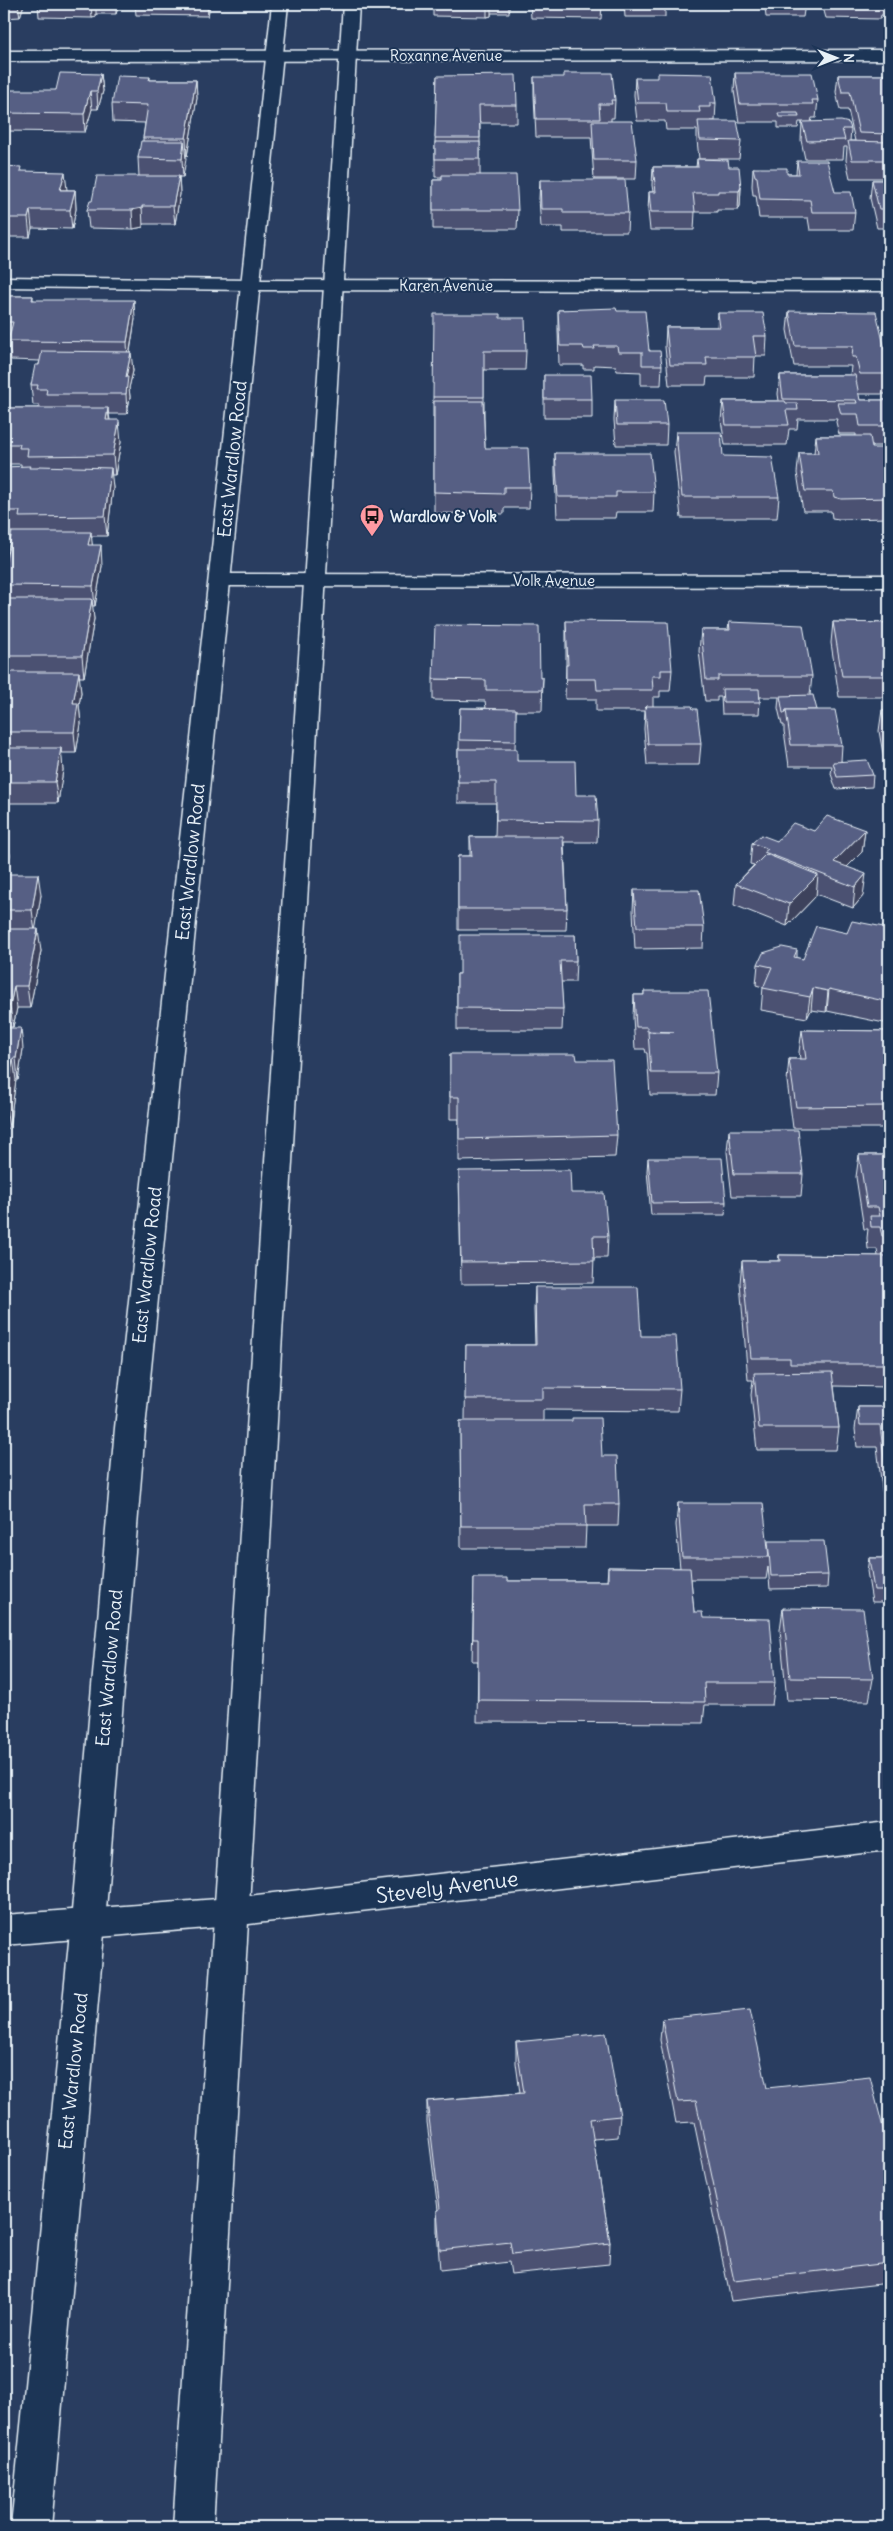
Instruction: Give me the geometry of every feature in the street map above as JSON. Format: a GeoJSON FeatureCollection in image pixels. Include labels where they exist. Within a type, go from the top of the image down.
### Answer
{"type":"FeatureCollection","features":[{"type":"Feature","properties":{"kind":"main road","name":"East Wardlow Road"},"geometry":{"type":"LineString","coordinates":[[31,2527],[88,1922],[130,1428],[280,4]]}},
{"type":"Feature","properties":{"kind":"main road"},"geometry":{"type":"LineString","coordinates":[[193,2527],[351,4]]}},
{"type":"Feature","properties":{"kind":"main road","name":"Roxanne Avenue"},"geometry":{"type":"LineString","coordinates":[[4,56],[889,56]]}},
{"type":"Feature","properties":{"kind":"main road","name":"Karen Avenue"},"geometry":{"type":"LineString","coordinates":[[4,282],[250,285],[889,286]]}},
{"type":"Feature","properties":{"kind":"main road","name":"Volk Avenue"},"geometry":{"type":"LineString","coordinates":[[220,580],[889,581]]}},
{"type":"Feature","properties":{"kind":"main road","name":"Stevely Avenue"},"geometry":{"type":"LineString","coordinates":[[4,1930],[231,1912],[889,1836]]}},
{"type":"Feature","properties":{"kind":"building"},"geometry":{"type":"Polygon","coordinates":[[[60,73],[101,74],[97,91],[90,91],[84,114],[4,113],[10,90],[56,90],[60,73]]]}},
{"type":"Feature","properties":{"kind":"building"},"geometry":{"type":"Polygon","coordinates":[[[564,73],[612,73],[615,100],[611,100],[612,104],[599,104],[600,119],[536,119],[534,77],[564,77],[564,73]]]}},
{"type":"Feature","properties":{"kind":"building"},"geometry":{"type":"Polygon","coordinates":[[[657,73],[712,74],[716,103],[710,103],[710,107],[699,107],[700,112],[667,112],[666,103],[638,103],[635,78],[657,78],[657,73]]]}},
{"type":"Feature","properties":{"kind":"building"},"geometry":{"type":"Polygon","coordinates":[[[735,73],[812,73],[818,100],[812,100],[813,104],[740,104],[735,73]]]}},
{"type":"Feature","properties":{"kind":"building"},"geometry":{"type":"Polygon","coordinates":[[[516,75],[517,105],[479,105],[480,138],[435,138],[437,76],[516,75]]]}},
{"type":"Feature","properties":{"kind":"building"},"geometry":{"type":"Polygon","coordinates":[[[838,75],[889,75],[889,134],[859,133],[850,92],[842,92],[838,75]]]}},
{"type":"Feature","properties":{"kind":"building"},"geometry":{"type":"Polygon","coordinates":[[[117,76],[150,77],[149,80],[196,80],[186,138],[143,138],[148,105],[112,104],[117,76]]]}},
{"type":"Feature","properties":{"kind":"building"},"geometry":{"type":"Polygon","coordinates":[[[778,113],[798,113],[799,117],[779,117],[778,113]]]}},
{"type":"Feature","properties":{"kind":"building"},"geometry":{"type":"Polygon","coordinates":[[[592,121],[632,121],[637,160],[594,160],[592,121]]]}},
{"type":"Feature","properties":{"kind":"building"},"geometry":{"type":"Polygon","coordinates":[[[698,121],[737,121],[741,141],[700,140],[698,121]]]}},
{"type":"Feature","properties":{"kind":"building"},"geometry":{"type":"Polygon","coordinates":[[[841,121],[849,123],[851,129],[842,129],[845,140],[807,141],[802,122],[841,121]]]}},
{"type":"Feature","properties":{"kind":"building"},"geometry":{"type":"Polygon","coordinates":[[[141,141],[184,141],[182,159],[138,158],[141,141]]]}},
{"type":"Feature","properties":{"kind":"building"},"geometry":{"type":"Polygon","coordinates":[[[848,141],[889,142],[889,160],[852,160],[848,141]]]}},
{"type":"Feature","properties":{"kind":"building"},"geometry":{"type":"Polygon","coordinates":[[[435,142],[480,142],[480,159],[435,159],[435,142]]]}},
{"type":"Feature","properties":{"kind":"building"},"geometry":{"type":"Polygon","coordinates":[[[697,159],[728,160],[729,167],[739,167],[741,187],[739,191],[693,193],[695,212],[651,212],[649,192],[656,192],[653,167],[698,167],[697,159]]]}},
{"type":"Feature","properties":{"kind":"building"},"geometry":{"type":"Polygon","coordinates":[[[797,161],[827,161],[835,192],[851,192],[855,212],[812,212],[810,200],[760,199],[757,177],[753,168],[787,168],[787,174],[799,174],[797,161]]]}},
{"type":"Feature","properties":{"kind":"building"},"geometry":{"type":"Polygon","coordinates":[[[4,166],[21,167],[20,171],[65,172],[60,190],[75,190],[70,210],[30,210],[28,218],[4,218],[4,166]]]}},
{"type":"Feature","properties":{"kind":"building"},"geometry":{"type":"Polygon","coordinates":[[[442,175],[516,175],[518,210],[433,210],[433,180],[442,180],[442,175]]]}},
{"type":"Feature","properties":{"kind":"building"},"geometry":{"type":"Polygon","coordinates":[[[97,176],[179,176],[173,206],[142,206],[142,208],[132,210],[87,210],[90,201],[92,201],[97,176]]]}},
{"type":"Feature","properties":{"kind":"building"},"geometry":{"type":"Polygon","coordinates":[[[540,180],[625,180],[628,213],[563,213],[563,209],[541,209],[540,180]]]}},
{"type":"Feature","properties":{"kind":"building"},"geometry":{"type":"Polygon","coordinates":[[[872,180],[889,180],[889,209],[879,209],[872,180]]]}},
{"type":"Feature","properties":{"kind":"building"},"geometry":{"type":"Polygon","coordinates":[[[4,296],[33,296],[32,300],[134,300],[127,342],[8,341],[13,322],[4,322],[4,296]]]}},
{"type":"Feature","properties":{"kind":"building"},"geometry":{"type":"Polygon","coordinates":[[[616,308],[617,311],[645,311],[649,351],[660,351],[662,365],[642,365],[642,352],[618,352],[617,346],[594,346],[595,349],[584,349],[583,346],[560,346],[558,310],[616,308]]]}},
{"type":"Feature","properties":{"kind":"building"},"geometry":{"type":"Polygon","coordinates":[[[789,311],[876,312],[889,366],[889,374],[860,374],[856,357],[852,357],[853,346],[795,346],[789,311]]]}},
{"type":"Feature","properties":{"kind":"building"},"geometry":{"type":"Polygon","coordinates":[[[718,313],[763,313],[767,336],[753,336],[756,357],[706,357],[707,365],[670,365],[666,327],[720,327],[718,313]]]}},
{"type":"Feature","properties":{"kind":"building"},"geometry":{"type":"Polygon","coordinates":[[[434,314],[500,314],[500,318],[525,318],[526,351],[484,351],[484,397],[433,397],[434,314]]]}},
{"type":"Feature","properties":{"kind":"building"},"geometry":{"type":"Polygon","coordinates":[[[42,351],[131,352],[126,377],[128,377],[126,394],[46,394],[47,389],[37,389],[38,385],[31,385],[35,365],[39,365],[42,351]]]}},
{"type":"Feature","properties":{"kind":"building"},"geometry":{"type":"Polygon","coordinates":[[[544,375],[591,375],[592,399],[544,399],[544,375]]]}},
{"type":"Feature","properties":{"kind":"building"},"geometry":{"type":"Polygon","coordinates":[[[780,375],[855,375],[860,400],[889,400],[889,426],[860,426],[858,414],[841,414],[838,403],[857,403],[856,400],[783,399],[780,375]]]}},
{"type":"Feature","properties":{"kind":"building"},"geometry":{"type":"Polygon","coordinates":[[[615,400],[664,400],[667,425],[617,425],[615,400]]]}},
{"type":"Feature","properties":{"kind":"building"},"geometry":{"type":"Polygon","coordinates":[[[434,401],[483,401],[485,448],[528,448],[530,487],[504,487],[504,494],[434,492],[434,401]]]}},
{"type":"Feature","properties":{"kind":"building"},"geometry":{"type":"Polygon","coordinates":[[[723,401],[785,401],[786,403],[797,403],[798,410],[786,410],[789,425],[726,425],[723,401]]]}},
{"type":"Feature","properties":{"kind":"building"},"geometry":{"type":"Polygon","coordinates":[[[4,408],[108,408],[106,420],[119,420],[113,455],[27,456],[28,448],[19,448],[20,444],[4,444],[4,408]]]}},
{"type":"Feature","properties":{"kind":"building"},"geometry":{"type":"Polygon","coordinates":[[[676,432],[721,432],[723,456],[772,457],[779,497],[682,497],[676,432]]]}},
{"type":"Feature","properties":{"kind":"building"},"geometry":{"type":"Polygon","coordinates":[[[816,436],[870,436],[872,448],[885,448],[885,453],[889,453],[889,498],[841,499],[834,497],[833,491],[805,491],[799,453],[818,453],[816,436]]]}},
{"type":"Feature","properties":{"kind":"building"},"geometry":{"type":"Polygon","coordinates":[[[555,453],[650,453],[654,492],[616,492],[616,497],[558,497],[555,453]]]}},
{"type":"Feature","properties":{"kind":"building"},"geometry":{"type":"Polygon","coordinates":[[[30,466],[29,468],[38,468],[39,466],[111,468],[105,516],[19,517],[20,511],[4,511],[4,467],[30,466]]]}},
{"type":"Feature","properties":{"kind":"building"},"geometry":{"type":"Polygon","coordinates":[[[12,532],[91,532],[88,545],[101,545],[93,586],[4,585],[4,569],[12,532]]]}},
{"type":"Feature","properties":{"kind":"building"},"geometry":{"type":"Polygon","coordinates":[[[4,599],[92,599],[82,656],[4,656],[4,599]]]}},
{"type":"Feature","properties":{"kind":"building"},"geometry":{"type":"Polygon","coordinates":[[[566,621],[668,622],[672,670],[661,670],[661,676],[652,676],[653,690],[597,690],[596,679],[566,679],[566,665],[568,665],[566,621]]]}},
{"type":"Feature","properties":{"kind":"building"},"geometry":{"type":"Polygon","coordinates":[[[729,622],[803,625],[812,676],[718,676],[718,680],[706,680],[701,630],[730,630],[729,622]]]}},
{"type":"Feature","properties":{"kind":"building"},"geometry":{"type":"Polygon","coordinates":[[[833,622],[889,623],[889,676],[842,676],[833,622]]]}},
{"type":"Feature","properties":{"kind":"building"},"geometry":{"type":"Polygon","coordinates":[[[435,625],[539,626],[540,678],[543,678],[542,690],[486,690],[486,680],[433,679],[435,625]]]}},
{"type":"Feature","properties":{"kind":"building"},"geometry":{"type":"Polygon","coordinates":[[[4,672],[79,672],[73,703],[78,703],[74,732],[4,732],[4,672]]]}},
{"type":"Feature","properties":{"kind":"building"},"geometry":{"type":"Polygon","coordinates":[[[722,689],[759,689],[760,702],[723,702],[722,689]]]}},
{"type":"Feature","properties":{"kind":"building"},"geometry":{"type":"Polygon","coordinates":[[[813,695],[817,710],[786,710],[783,713],[780,696],[813,695]]]}},
{"type":"Feature","properties":{"kind":"building"},"geometry":{"type":"Polygon","coordinates":[[[647,706],[692,706],[693,709],[697,709],[701,744],[648,744],[645,708],[647,706]]]}},
{"type":"Feature","properties":{"kind":"building"},"geometry":{"type":"Polygon","coordinates":[[[460,708],[516,709],[516,741],[459,740],[460,708]]]}},
{"type":"Feature","properties":{"kind":"building"},"geometry":{"type":"Polygon","coordinates":[[[786,710],[835,710],[842,745],[791,745],[786,710]]]}},
{"type":"Feature","properties":{"kind":"building"},"geometry":{"type":"Polygon","coordinates":[[[882,710],[889,710],[889,744],[888,744],[882,710]]]}},
{"type":"Feature","properties":{"kind":"building"},"geometry":{"type":"Polygon","coordinates":[[[4,748],[61,748],[55,782],[4,782],[4,748]]]}},
{"type":"Feature","properties":{"kind":"building"},"geometry":{"type":"Polygon","coordinates":[[[458,749],[517,749],[517,761],[575,761],[576,795],[596,795],[598,821],[496,820],[496,782],[458,782],[458,749]]]}},
{"type":"Feature","properties":{"kind":"building"},"geometry":{"type":"Polygon","coordinates":[[[867,760],[873,775],[837,777],[833,762],[867,760]]]}},
{"type":"Feature","properties":{"kind":"building"},"geometry":{"type":"Polygon","coordinates":[[[827,816],[865,830],[834,862],[866,874],[855,887],[764,852],[768,849],[752,843],[761,835],[777,841],[793,823],[814,831],[827,816]]]}},
{"type":"Feature","properties":{"kind":"building"},"geometry":{"type":"Polygon","coordinates":[[[4,834],[7,834],[4,850],[4,834]]]}},
{"type":"Feature","properties":{"kind":"building"},"geometry":{"type":"Polygon","coordinates":[[[470,837],[563,837],[567,909],[458,909],[458,856],[472,856],[470,837]]]}},
{"type":"Feature","properties":{"kind":"building"},"geometry":{"type":"Polygon","coordinates":[[[766,854],[818,875],[789,904],[736,884],[766,854]]]}},
{"type":"Feature","properties":{"kind":"building"},"geometry":{"type":"Polygon","coordinates":[[[4,874],[38,874],[32,910],[4,910],[4,874]]]}},
{"type":"Feature","properties":{"kind":"building"},"geometry":{"type":"Polygon","coordinates":[[[634,890],[699,890],[704,927],[637,927],[634,890]]]}},
{"type":"Feature","properties":{"kind":"building"},"geometry":{"type":"Polygon","coordinates":[[[852,921],[889,928],[889,1002],[829,989],[828,991],[813,988],[810,997],[763,988],[772,967],[758,964],[763,953],[782,947],[797,950],[794,957],[803,959],[816,926],[847,933],[852,921]]]}},
{"type":"Feature","properties":{"kind":"building"},"geometry":{"type":"Polygon","coordinates":[[[4,929],[38,929],[27,986],[14,986],[10,1006],[4,1006],[4,929]]]}},
{"type":"Feature","properties":{"kind":"building"},"geometry":{"type":"Polygon","coordinates":[[[460,935],[575,935],[576,961],[560,961],[563,1009],[457,1008],[457,974],[460,974],[460,935]]]}},
{"type":"Feature","properties":{"kind":"building"},"geometry":{"type":"Polygon","coordinates":[[[644,991],[708,991],[717,1073],[651,1073],[648,1032],[674,1032],[647,1031],[647,1027],[636,1027],[634,995],[644,995],[644,991]]]}},
{"type":"Feature","properties":{"kind":"building"},"geometry":{"type":"Polygon","coordinates":[[[4,1028],[21,1028],[16,1058],[13,1058],[6,1107],[4,1107],[4,1028]]]}},
{"type":"Feature","properties":{"kind":"building"},"geometry":{"type":"Polygon","coordinates":[[[802,1030],[889,1031],[889,1106],[796,1107],[789,1059],[806,1059],[802,1030]]]}},
{"type":"Feature","properties":{"kind":"building"},"geometry":{"type":"Polygon","coordinates":[[[450,1054],[576,1054],[577,1060],[612,1060],[617,1135],[459,1139],[459,1097],[450,1097],[450,1054]]]}},
{"type":"Feature","properties":{"kind":"building"},"geometry":{"type":"Polygon","coordinates":[[[729,1130],[798,1130],[803,1174],[734,1174],[729,1130]]]}},
{"type":"Feature","properties":{"kind":"building"},"geometry":{"type":"Polygon","coordinates":[[[887,1149],[889,1149],[889,1236],[882,1236],[880,1227],[871,1227],[870,1216],[880,1216],[878,1207],[867,1207],[859,1155],[888,1155],[887,1149]]]}},
{"type":"Feature","properties":{"kind":"building"},"geometry":{"type":"Polygon","coordinates":[[[648,1158],[722,1158],[726,1202],[652,1203],[648,1158]]]}},
{"type":"Feature","properties":{"kind":"building"},"geometry":{"type":"Polygon","coordinates":[[[570,1170],[571,1193],[604,1193],[608,1236],[593,1236],[594,1261],[461,1262],[459,1171],[570,1170]]]}},
{"type":"Feature","properties":{"kind":"building"},"geometry":{"type":"Polygon","coordinates":[[[779,1255],[889,1256],[889,1364],[790,1364],[790,1358],[751,1358],[742,1261],[780,1261],[779,1255]]]}},
{"type":"Feature","properties":{"kind":"building"},"geometry":{"type":"Polygon","coordinates":[[[535,1287],[638,1287],[641,1336],[676,1336],[680,1389],[543,1388],[543,1399],[465,1399],[466,1345],[536,1345],[535,1287]]]}},
{"type":"Feature","properties":{"kind":"building"},"geometry":{"type":"Polygon","coordinates":[[[832,1372],[839,1428],[759,1428],[754,1373],[832,1372]]]}},
{"type":"Feature","properties":{"kind":"building"},"geometry":{"type":"Polygon","coordinates":[[[858,1407],[889,1407],[889,1475],[886,1475],[880,1425],[860,1425],[858,1407]]]}},
{"type":"Feature","properties":{"kind":"building"},"geometry":{"type":"Polygon","coordinates":[[[572,1418],[600,1418],[602,1456],[617,1456],[619,1504],[585,1504],[586,1526],[461,1526],[460,1421],[572,1421],[572,1418]]]}},
{"type":"Feature","properties":{"kind":"building"},"geometry":{"type":"Polygon","coordinates":[[[678,1503],[763,1503],[769,1557],[682,1557],[678,1503]]]}},
{"type":"Feature","properties":{"kind":"building"},"geometry":{"type":"Polygon","coordinates":[[[768,1541],[824,1541],[828,1575],[771,1576],[768,1541]]]}},
{"type":"Feature","properties":{"kind":"building"},"geometry":{"type":"Polygon","coordinates":[[[869,1558],[889,1558],[889,1590],[874,1590],[869,1558]]]}},
{"type":"Feature","properties":{"kind":"building"},"geometry":{"type":"Polygon","coordinates":[[[608,1567],[690,1568],[694,1612],[702,1612],[703,1618],[770,1619],[775,1683],[704,1683],[705,1702],[478,1700],[478,1639],[473,1639],[474,1578],[507,1578],[507,1581],[608,1581],[608,1567]]]}},
{"type":"Feature","properties":{"kind":"building"},"geometry":{"type":"Polygon","coordinates":[[[783,1608],[863,1609],[873,1679],[790,1678],[783,1608]]]}},
{"type":"Feature","properties":{"kind":"building"},"geometry":{"type":"Polygon","coordinates":[[[750,2010],[767,2088],[870,2077],[889,2151],[889,2263],[734,2281],[696,2101],[678,2102],[662,2019],[750,2010]]]}},
{"type":"Feature","properties":{"kind":"building"},"geometry":{"type":"Polygon","coordinates":[[[606,2033],[620,2116],[590,2119],[610,2243],[512,2254],[510,2242],[440,2250],[437,2210],[440,2209],[427,2101],[524,2093],[516,2042],[606,2033]]]}},
{"type":"Feature","properties":{"kind":"place","name":"Wardlow & Volk"},"geometry":{"type":"Point","coordinates":[372,537]}}]}
